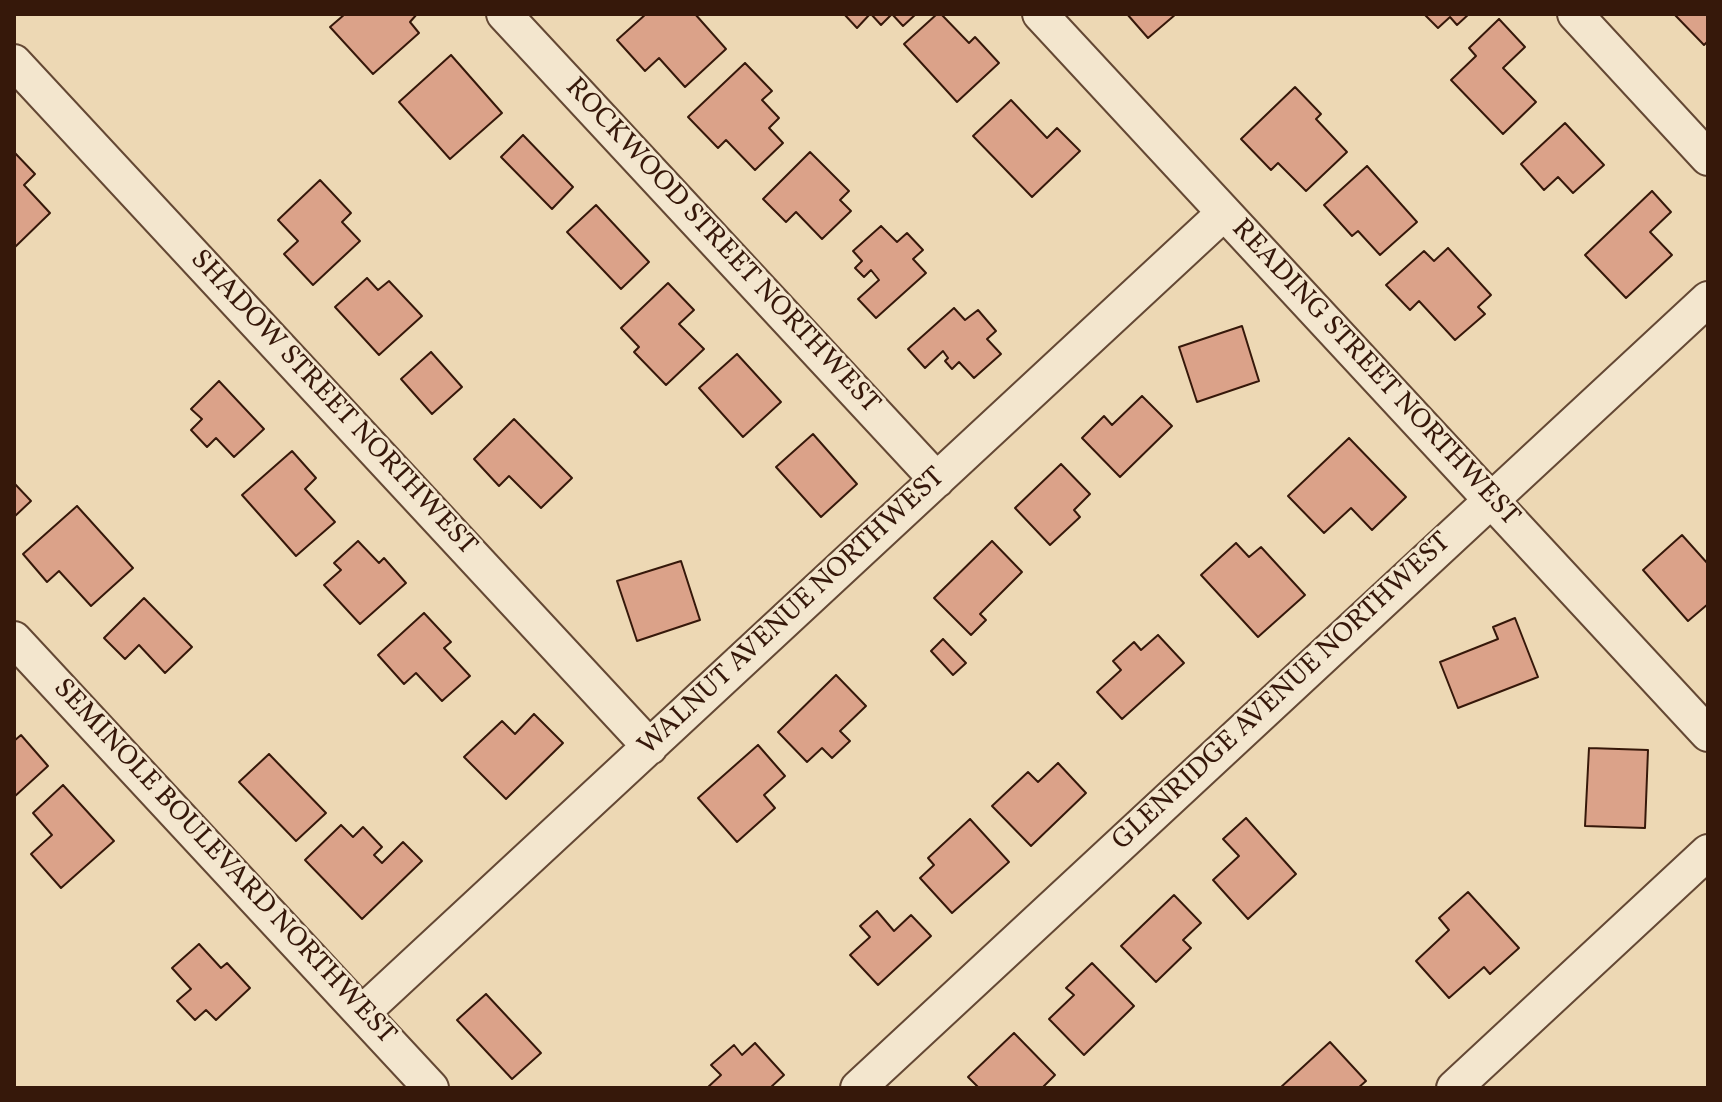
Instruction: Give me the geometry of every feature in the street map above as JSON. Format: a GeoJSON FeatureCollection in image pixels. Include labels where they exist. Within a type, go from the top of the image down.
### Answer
{"type":"FeatureCollection","features":[{"type":"Feature","properties":{"kind":"street","name":"ROCKWOOD STREET NORTHWEST"},"geometry":{"type":"LineString","coordinates":[[504,14],[937,480]]}},
{"type":"Feature","properties":{"kind":"street","name":"READING STREET NORTHWEST"},"geometry":{"type":"LineString","coordinates":[[1040,14],[1708,734]]}},
{"type":"Feature","properties":{"kind":"street"},"geometry":{"type":"LineString","coordinates":[[1575,14],[1708,158]]}},
{"type":"Feature","properties":{"kind":"street","name":"SHADOW STREET NORTHWEST"},"geometry":{"type":"LineString","coordinates":[[14,62],[650,747]]}},
{"type":"Feature","properties":{"kind":"street","name":"WALNUT AVENUE NORTHWEST"},"geometry":{"type":"LineString","coordinates":[[362,1013],[1224,213]]}},
{"type":"Feature","properties":{"kind":"street","name":"GLENRIDGE AVENUE NORTHWEST"},"geometry":{"type":"LineString","coordinates":[[858,1088],[1708,299]]}},
{"type":"Feature","properties":{"kind":"street","name":"SEMINOLE BOULEVARD NORTHWEST"},"geometry":{"type":"LineString","coordinates":[[14,639],[431,1088]]}},
{"type":"Feature","properties":{"kind":"street"},"geometry":{"type":"LineString","coordinates":[[1454,1088],[1708,852]]}},
{"type":"Feature","properties":{"kind":"building"},"geometry":{"type":"Polygon","coordinates":[[[345,14],[417,14],[410,22],[419,33],[373,74],[330,27],[345,14]]]}},
{"type":"Feature","properties":{"kind":"building"},"geometry":{"type":"Polygon","coordinates":[[[646,14],[695,14],[726,49],[685,87],[659,58],[645,71],[617,40],[646,14]]]}},
{"type":"Feature","properties":{"kind":"building"},"geometry":{"type":"Polygon","coordinates":[[[844,14],[870,14],[857,28],[844,14]]]}},
{"type":"Feature","properties":{"kind":"building"},"geometry":{"type":"Polygon","coordinates":[[[871,14],[892,14],[881,25],[871,14]]]}},
{"type":"Feature","properties":{"kind":"building"},"geometry":{"type":"Polygon","coordinates":[[[892,14],[916,14],[903,26],[892,14]]]}},
{"type":"Feature","properties":{"kind":"building"},"geometry":{"type":"Polygon","coordinates":[[[937,14],[941,14],[969,43],[975,37],[999,63],[957,102],[904,44],[937,14]]]}},
{"type":"Feature","properties":{"kind":"building"},"geometry":{"type":"Polygon","coordinates":[[[1127,14],[1176,14],[1148,38],[1127,14]]]}},
{"type":"Feature","properties":{"kind":"building"},"geometry":{"type":"Polygon","coordinates":[[[1424,14],[1469,14],[1457,25],[1450,17],[1438,28],[1424,14]]]}},
{"type":"Feature","properties":{"kind":"building"},"geometry":{"type":"Polygon","coordinates":[[[1674,14],[1708,14],[1708,41],[1704,45],[1674,14]]]}},
{"type":"Feature","properties":{"kind":"building"},"geometry":{"type":"Polygon","coordinates":[[[1499,19],[1525,47],[1503,68],[1536,102],[1503,134],[1451,80],[1476,56],[1469,48],[1499,19]]]}},
{"type":"Feature","properties":{"kind":"building"},"geometry":{"type":"Polygon","coordinates":[[[451,55],[502,113],[450,159],[399,102],[451,55]]]}},
{"type":"Feature","properties":{"kind":"building"},"geometry":{"type":"Polygon","coordinates":[[[745,63],[772,91],[762,100],[779,118],[769,128],[783,143],[755,170],[726,140],[718,148],[688,117],[745,63]]]}},
{"type":"Feature","properties":{"kind":"building"},"geometry":{"type":"Polygon","coordinates":[[[1295,87],[1321,114],[1316,119],[1347,152],[1306,191],[1278,163],[1271,170],[1241,139],[1295,87]]]}},
{"type":"Feature","properties":{"kind":"building"},"geometry":{"type":"Polygon","coordinates":[[[1011,100],[1047,138],[1057,128],[1080,151],[1032,197],[973,136],[1011,100]]]}},
{"type":"Feature","properties":{"kind":"building"},"geometry":{"type":"Polygon","coordinates":[[[1565,123],[1604,165],[1573,193],[1558,177],[1544,190],[1521,164],[1565,123]]]}},
{"type":"Feature","properties":{"kind":"building"},"geometry":{"type":"Polygon","coordinates":[[[523,135],[573,187],[552,209],[501,157],[523,135]]]}},
{"type":"Feature","properties":{"kind":"building"},"geometry":{"type":"Polygon","coordinates":[[[14,152],[35,174],[24,185],[50,213],[14,248],[14,152]]]}},
{"type":"Feature","properties":{"kind":"building"},"geometry":{"type":"Polygon","coordinates":[[[810,152],[849,191],[840,200],[851,211],[822,239],[796,212],[786,222],[763,199],[810,152]]]}},
{"type":"Feature","properties":{"kind":"building"},"geometry":{"type":"Polygon","coordinates":[[[1367,166],[1417,222],[1380,255],[1358,231],[1352,236],[1324,205],[1367,166]]]}},
{"type":"Feature","properties":{"kind":"building"},"geometry":{"type":"Polygon","coordinates":[[[320,180],[351,213],[342,222],[360,241],[313,285],[284,254],[298,241],[278,220],[320,180]]]}},
{"type":"Feature","properties":{"kind":"building"},"geometry":{"type":"Polygon","coordinates":[[[1652,191],[1671,212],[1650,232],[1672,255],[1626,298],[1585,255],[1652,191]]]}},
{"type":"Feature","properties":{"kind":"building"},"geometry":{"type":"Polygon","coordinates":[[[596,205],[649,262],[621,289],[567,232],[596,205]]]}},
{"type":"Feature","properties":{"kind":"building"},"geometry":{"type":"Polygon","coordinates":[[[881,226],[897,242],[907,233],[923,250],[913,259],[926,273],[876,318],[858,299],[879,280],[871,270],[864,277],[855,268],[862,261],[853,251],[881,226]]]}},
{"type":"Feature","properties":{"kind":"building"},"geometry":{"type":"Polygon","coordinates":[[[1448,248],[1491,295],[1478,307],[1485,314],[1455,340],[1419,301],[1410,310],[1386,285],[1424,251],[1434,261],[1448,248]]]}},
{"type":"Feature","properties":{"kind":"building"},"geometry":{"type":"Polygon","coordinates":[[[367,278],[378,290],[389,281],[422,316],[379,355],[335,307],[367,278]]]}},
{"type":"Feature","properties":{"kind":"building"},"geometry":{"type":"Polygon","coordinates":[[[668,283],[694,310],[679,324],[704,349],[666,385],[634,352],[639,347],[621,328],[668,283]]]}},
{"type":"Feature","properties":{"kind":"building"},"geometry":{"type":"Polygon","coordinates":[[[954,308],[965,320],[978,310],[996,331],[987,339],[1001,354],[974,378],[959,362],[952,369],[945,361],[948,358],[943,351],[925,368],[908,349],[954,308]]]}},
{"type":"Feature","properties":{"kind":"building"},"geometry":{"type":"Polygon","coordinates":[[[1242,326],[1259,381],[1197,402],[1179,347],[1242,326]]]}},
{"type":"Feature","properties":{"kind":"building"},"geometry":{"type":"Polygon","coordinates":[[[431,352],[462,387],[432,414],[401,379],[431,352]]]}},
{"type":"Feature","properties":{"kind":"building"},"geometry":{"type":"Polygon","coordinates":[[[737,354],[781,402],[743,437],[699,388],[737,354]]]}},
{"type":"Feature","properties":{"kind":"building"},"geometry":{"type":"Polygon","coordinates":[[[219,381],[264,429],[234,457],[216,438],[207,447],[191,430],[202,419],[191,409],[219,381]]]}},
{"type":"Feature","properties":{"kind":"building"},"geometry":{"type":"Polygon","coordinates":[[[1142,396],[1172,426],[1120,477],[1082,438],[1104,416],[1112,425],[1142,396]]]}},
{"type":"Feature","properties":{"kind":"building"},"geometry":{"type":"Polygon","coordinates":[[[514,419],[572,478],[541,508],[509,476],[499,486],[474,459],[514,419]]]}},
{"type":"Feature","properties":{"kind":"building"},"geometry":{"type":"Polygon","coordinates":[[[813,434],[857,484],[821,517],[776,467],[813,434]]]}},
{"type":"Feature","properties":{"kind":"building"},"geometry":{"type":"Polygon","coordinates":[[[1349,438],[1406,497],[1372,530],[1351,508],[1324,533],[1288,496],[1349,438]]]}},
{"type":"Feature","properties":{"kind":"building"},"geometry":{"type":"Polygon","coordinates":[[[292,451],[316,478],[305,489],[335,522],[296,556],[242,495],[292,451]]]}},
{"type":"Feature","properties":{"kind":"building"},"geometry":{"type":"Polygon","coordinates":[[[1061,464],[1090,494],[1074,510],[1080,517],[1050,545],[1015,508],[1061,464]]]}},
{"type":"Feature","properties":{"kind":"building"},"geometry":{"type":"Polygon","coordinates":[[[14,483],[31,501],[14,517],[14,483]]]}},
{"type":"Feature","properties":{"kind":"building"},"geometry":{"type":"Polygon","coordinates":[[[77,506],[133,568],[91,606],[59,571],[47,582],[23,554],[77,506]]]}},
{"type":"Feature","properties":{"kind":"building"},"geometry":{"type":"Polygon","coordinates":[[[1682,535],[1708,564],[1708,604],[1688,621],[1643,570],[1682,535]]]}},
{"type":"Feature","properties":{"kind":"building"},"geometry":{"type":"Polygon","coordinates":[[[358,541],[379,563],[384,558],[406,583],[360,624],[324,585],[341,570],[334,563],[358,541]]]}},
{"type":"Feature","properties":{"kind":"building"},"geometry":{"type":"Polygon","coordinates":[[[992,541],[1022,572],[980,614],[986,620],[971,635],[934,598],[992,541]]]}},
{"type":"Feature","properties":{"kind":"building"},"geometry":{"type":"Polygon","coordinates":[[[1236,543],[1249,557],[1261,547],[1305,595],[1258,637],[1201,575],[1236,543]]]}},
{"type":"Feature","properties":{"kind":"building"},"geometry":{"type":"Polygon","coordinates":[[[681,561],[700,620],[637,641],[617,581],[681,561]]]}},
{"type":"Feature","properties":{"kind":"building"},"geometry":{"type":"Polygon","coordinates":[[[144,598],[192,647],[165,673],[139,645],[125,659],[104,638],[144,598]]]}},
{"type":"Feature","properties":{"kind":"building"},"geometry":{"type":"Polygon","coordinates":[[[424,613],[451,642],[444,648],[470,676],[442,701],[416,673],[404,684],[378,655],[424,613]]]}},
{"type":"Feature","properties":{"kind":"building"},"geometry":{"type":"Polygon","coordinates":[[[1515,618],[1538,677],[1458,708],[1440,662],[1498,639],[1493,627],[1515,618]]]}},
{"type":"Feature","properties":{"kind":"building"},"geometry":{"type":"Polygon","coordinates":[[[1158,635],[1184,663],[1122,719],[1097,692],[1121,670],[1113,661],[1134,642],[1141,650],[1158,635]]]}},
{"type":"Feature","properties":{"kind":"building"},"geometry":{"type":"Polygon","coordinates":[[[943,639],[966,663],[953,675],[931,651],[943,639]]]}},
{"type":"Feature","properties":{"kind":"building"},"geometry":{"type":"Polygon","coordinates":[[[836,675],[866,706],[840,731],[850,741],[832,758],[822,748],[807,762],[778,732],[836,675]]]}},
{"type":"Feature","properties":{"kind":"building"},"geometry":{"type":"Polygon","coordinates":[[[534,714],[563,743],[506,799],[464,757],[502,721],[515,734],[534,714]]]}},
{"type":"Feature","properties":{"kind":"building"},"geometry":{"type":"Polygon","coordinates":[[[21,735],[48,766],[14,797],[14,741],[21,735]]]}},
{"type":"Feature","properties":{"kind":"building"},"geometry":{"type":"Polygon","coordinates":[[[758,745],[785,776],[764,795],[775,808],[737,842],[698,798],[758,745]]]}},
{"type":"Feature","properties":{"kind":"building"},"geometry":{"type":"Polygon","coordinates":[[[1589,748],[1648,750],[1645,828],[1585,826],[1589,748]]]}},
{"type":"Feature","properties":{"kind":"building"},"geometry":{"type":"Polygon","coordinates":[[[269,754],[326,813],[296,841],[239,782],[269,754]]]}},
{"type":"Feature","properties":{"kind":"building"},"geometry":{"type":"Polygon","coordinates":[[[1058,763],[1086,793],[1031,846],[992,806],[1028,772],[1038,782],[1058,763]]]}},
{"type":"Feature","properties":{"kind":"building"},"geometry":{"type":"Polygon","coordinates":[[[63,785],[114,841],[61,888],[31,854],[52,835],[33,813],[63,785]]]}},
{"type":"Feature","properties":{"kind":"building"},"geometry":{"type":"Polygon","coordinates":[[[1246,818],[1296,874],[1248,919],[1213,880],[1239,856],[1223,839],[1246,818]]]}},
{"type":"Feature","properties":{"kind":"building"},"geometry":{"type":"Polygon","coordinates":[[[970,819],[1009,862],[952,913],[920,878],[934,865],[928,858],[970,819]]]}},
{"type":"Feature","properties":{"kind":"building"},"geometry":{"type":"Polygon","coordinates":[[[341,825],[353,837],[363,827],[382,847],[374,855],[382,863],[403,842],[422,861],[362,919],[305,860],[341,825]]]}},
{"type":"Feature","properties":{"kind":"building"},"geometry":{"type":"Polygon","coordinates":[[[1468,892],[1519,948],[1490,974],[1484,967],[1449,998],[1416,961],[1449,930],[1439,918],[1468,892]]]}},
{"type":"Feature","properties":{"kind":"building"},"geometry":{"type":"Polygon","coordinates":[[[1174,895],[1201,923],[1183,940],[1191,948],[1156,982],[1121,946],[1174,895]]]}},
{"type":"Feature","properties":{"kind":"building"},"geometry":{"type":"Polygon","coordinates":[[[877,911],[894,931],[911,915],[931,936],[878,985],[850,955],[870,937],[860,926],[877,911]]]}},
{"type":"Feature","properties":{"kind":"building"},"geometry":{"type":"Polygon","coordinates":[[[199,944],[221,968],[227,963],[250,988],[216,1020],[206,1010],[195,1020],[177,1001],[191,989],[172,968],[199,944]]]}},
{"type":"Feature","properties":{"kind":"building"},"geometry":{"type":"Polygon","coordinates":[[[1092,963],[1134,1006],[1084,1055],[1049,1019],[1074,995],[1066,988],[1092,963]]]}},
{"type":"Feature","properties":{"kind":"building"},"geometry":{"type":"Polygon","coordinates":[[[486,994],[541,1053],[512,1079],[457,1020],[486,994]]]}},
{"type":"Feature","properties":{"kind":"building"},"geometry":{"type":"Polygon","coordinates":[[[1014,1033],[1055,1075],[1042,1088],[979,1088],[968,1077],[1014,1033]]]}},
{"type":"Feature","properties":{"kind":"building"},"geometry":{"type":"Polygon","coordinates":[[[1330,1042],[1366,1081],[1358,1088],[1280,1088],[1330,1042]]]}},
{"type":"Feature","properties":{"kind":"building"},"geometry":{"type":"Polygon","coordinates":[[[755,1043],[784,1075],[770,1088],[707,1088],[721,1075],[711,1065],[734,1045],[742,1055],[755,1043]]]}}]}
